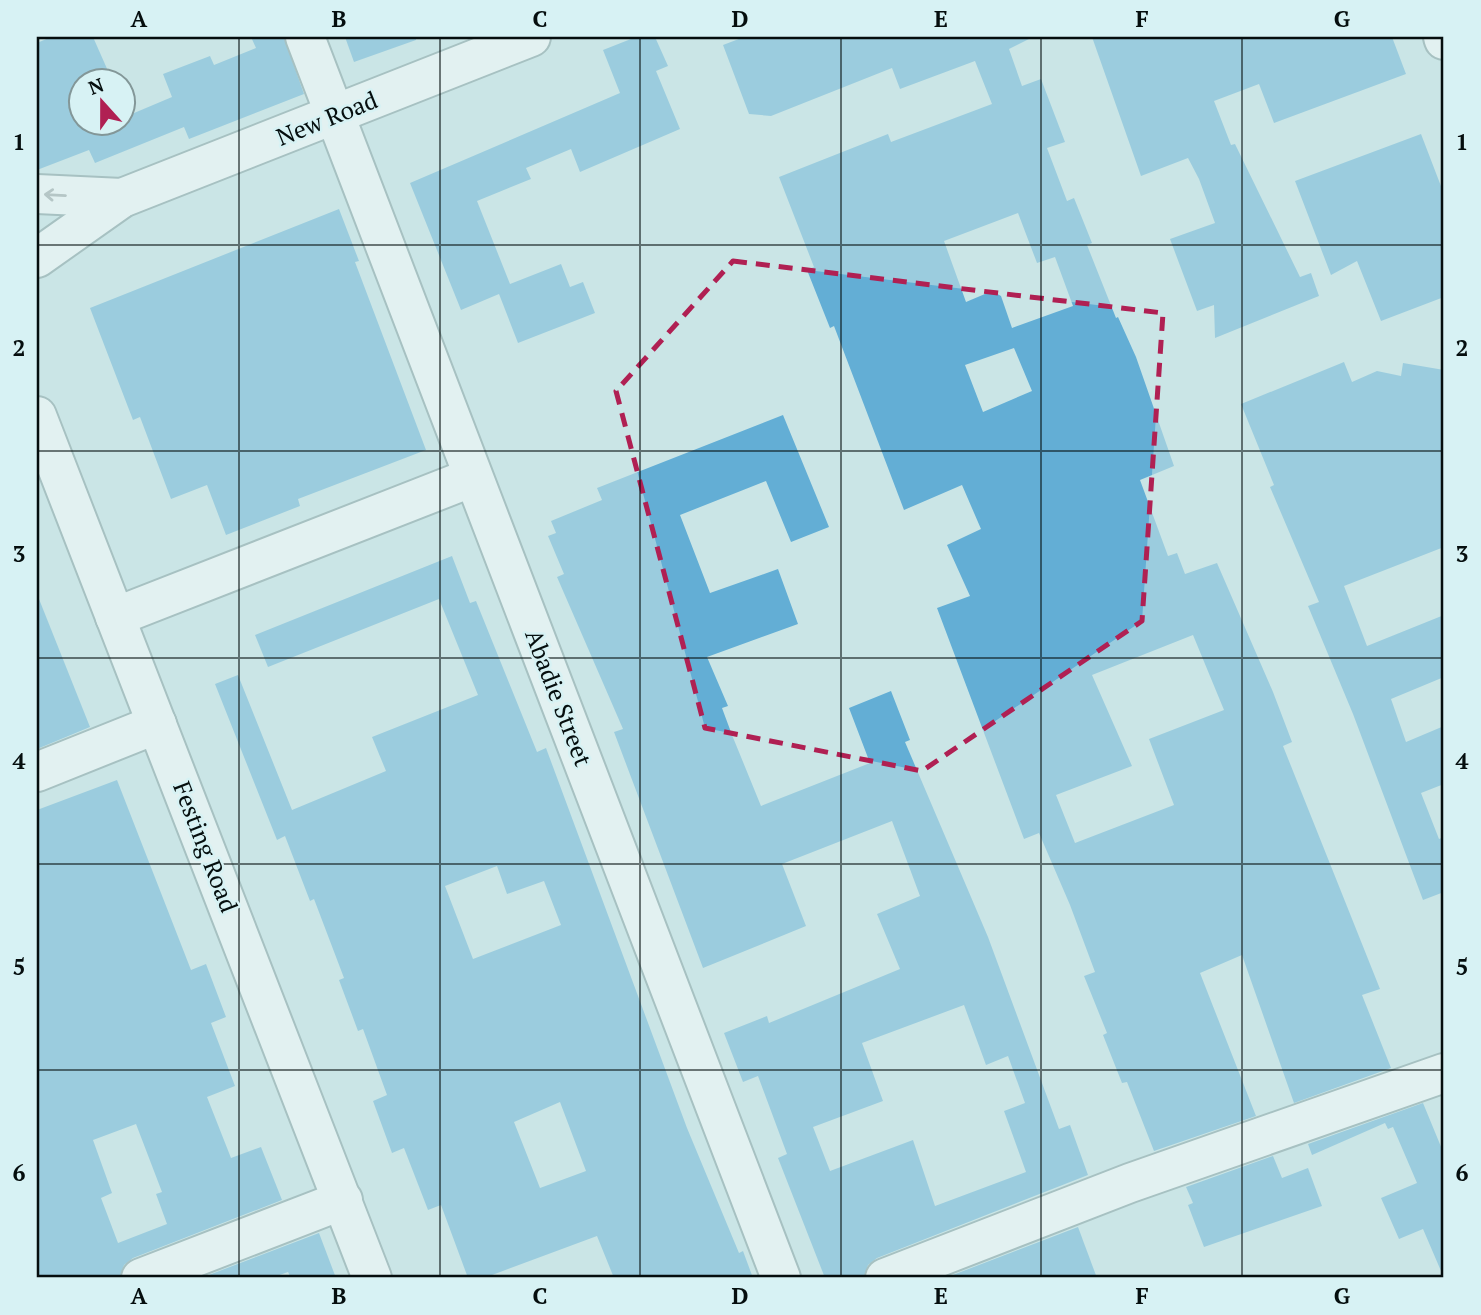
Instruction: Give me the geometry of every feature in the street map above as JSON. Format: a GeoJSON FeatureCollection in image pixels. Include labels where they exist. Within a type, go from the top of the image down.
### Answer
{"type":"FeatureCollection","features":[{"type":"Feature","properties":{"kind":"street","name":"Abadie Street"},"geometry":{"type":"LineString","coordinates":[[305,37],[782,1278]]}},
{"type":"Feature","properties":{"kind":"street","name":"New Road"},"geometry":{"type":"LineString","coordinates":[[37,258],[122,198],[335,117],[531,37]]}},
{"type":"Feature","properties":{"kind":"street","name":"New Road"},"geometry":{"type":"LineString","coordinates":[[37,194],[122,198]]}},
{"type":"Feature","properties":{"kind":"street","name":"Festing Road"},"geometry":{"type":"LineString","coordinates":[[37,416],[372,1278]]}},
{"type":"Feature","properties":{"kind":"street"},"geometry":{"type":"LineString","coordinates":[[115,617],[473,477]]}},
{"type":"Feature","properties":{"kind":"street"},"geometry":{"type":"LineString","coordinates":[[37,772],[157,724]]}},
{"type":"Feature","properties":{"kind":"street"},"geometry":{"type":"LineString","coordinates":[[885,1278],[1130,1183],[1444,1073]]}},
{"type":"Feature","properties":{"kind":"street"},"geometry":{"type":"LineString","coordinates":[[141,1278],[343,1200]]}},
{"type":"Feature","properties":{"kind":"highlighted area"},"geometry":{"type":"Polygon","coordinates":[[[733,261],[1163,313],[1142,621],[922,771],[705,728],[616,391],[733,261]]]}},
{"type":"Feature","properties":{"kind":"building"},"geometry":{"type":"Polygon","coordinates":[[[51,37],[93,37],[106,66],[66,66],[66,136],[136,136],[136,112],[172,97],[163,74],[210,56],[214,65],[256,48],[251,37],[284,37],[304,94],[189,139],[184,127],[95,163],[89,150],[37,170],[37,43],[51,37]]]}},
{"type":"Feature","properties":{"kind":"building"},"geometry":{"type":"Polygon","coordinates":[[[345,37],[416,37],[416,40],[354,62],[345,37]]]}},
{"type":"Feature","properties":{"kind":"building"},"geometry":{"type":"Polygon","coordinates":[[[636,37],[655,37],[668,66],[656,71],[680,129],[580,172],[571,149],[526,168],[531,179],[477,201],[510,284],[561,264],[570,287],[583,282],[595,313],[518,343],[499,294],[461,310],[410,183],[620,93],[603,50],[636,37]]]}},
{"type":"Feature","properties":{"kind":"building"},"geometry":{"type":"Polygon","coordinates":[[[744,37],[1033,37],[1009,49],[1022,86],[1041,79],[1065,142],[1047,148],[1067,201],[1074,198],[1092,243],[1087,245],[1116,318],[1118,317],[1136,357],[1174,466],[1140,480],[1168,556],[1177,553],[1185,574],[1217,563],[1273,692],[1292,742],[1283,746],[1380,989],[1362,995],[1391,1068],[1294,1103],[1242,955],[1200,973],[1256,1116],[1154,1151],[1127,1082],[1122,1083],[1103,1035],[1107,1033],[1084,976],[1095,972],[1070,905],[1039,833],[1024,839],[937,608],[970,596],[947,545],[981,529],[962,485],[904,510],[834,326],[830,328],[807,270],[814,267],[779,177],[888,134],[891,142],[992,104],[975,61],[900,89],[892,68],[771,116],[749,114],[723,45],[744,37]],[[1018,213],[944,241],[966,302],[992,291],[1001,296],[1012,328],[1073,306],[1055,257],[1037,263],[1018,213]],[[1014,348],[965,365],[983,412],[1032,391],[1014,348]],[[1193,635],[1092,675],[1132,766],[1056,795],[1075,843],[1174,805],[1149,739],[1224,710],[1193,635]]]}},
{"type":"Feature","properties":{"kind":"building"},"geometry":{"type":"Polygon","coordinates":[[[1092,37],[1392,37],[1406,74],[1274,123],[1259,84],[1214,101],[1231,145],[1235,144],[1300,277],[1311,273],[1319,296],[1215,338],[1214,305],[1197,311],[1170,239],[1215,223],[1199,179],[1188,158],[1141,176],[1092,37]]]}},
{"type":"Feature","properties":{"kind":"building"},"geometry":{"type":"Polygon","coordinates":[[[1421,134],[1444,194],[1444,297],[1381,321],[1357,261],[1331,275],[1295,181],[1421,134]]]}},
{"type":"Feature","properties":{"kind":"building"},"geometry":{"type":"Polygon","coordinates":[[[339,209],[359,261],[355,262],[426,450],[298,499],[300,506],[226,535],[207,485],[171,499],[140,417],[133,420],[90,308],[339,209]]]}},
{"type":"Feature","properties":{"kind":"building"},"geometry":{"type":"Polygon","coordinates":[[[1344,362],[1352,382],[1377,371],[1401,376],[1403,363],[1444,370],[1444,547],[1344,586],[1367,646],[1444,615],[1444,677],[1391,699],[1406,742],[1444,726],[1444,784],[1421,793],[1439,839],[1444,837],[1444,892],[1423,900],[1353,714],[1308,606],[1319,602],[1270,487],[1274,485],[1241,404],[1344,362]]]}},
{"type":"Feature","properties":{"kind":"building"},"geometry":{"type":"Polygon","coordinates":[[[783,415],[829,527],[791,542],[766,481],[680,515],[710,593],[778,569],[798,624],[707,657],[728,706],[722,708],[732,735],[761,806],[870,763],[849,708],[891,691],[910,740],[905,742],[988,937],[1059,1129],[1070,1125],[1088,1175],[877,1258],[868,1265],[864,1278],[825,1278],[778,1158],[787,1154],[758,1076],[743,1082],[724,1033],[767,1016],[769,1023],[900,969],[877,914],[920,896],[892,821],[782,864],[806,926],[703,968],[614,732],[623,729],[557,577],[564,574],[548,536],[556,533],[551,521],[602,500],[597,488],[783,415]],[[964,1005],[862,1043],[883,1101],[813,1127],[830,1171],[913,1140],[935,1206],[1026,1172],[1004,1111],[1025,1103],[1008,1056],[986,1065],[964,1005]]]}},
{"type":"Feature","properties":{"kind":"building"},"geometry":{"type":"Polygon","coordinates":[[[452,556],[470,603],[476,601],[537,752],[546,748],[687,1128],[739,1253],[743,1251],[753,1278],[614,1278],[597,1236],[484,1278],[468,1278],[441,1205],[428,1210],[404,1148],[392,1153],[373,1101],[387,1095],[363,1029],[358,1031],[339,980],[344,978],[314,899],[310,901],[285,836],[277,840],[215,684],[238,675],[292,810],[386,771],[372,737],[478,695],[439,599],[268,667],[255,635],[452,556]],[[497,866],[445,886],[473,959],[561,925],[544,881],[507,894],[497,866]],[[560,1102],[514,1122],[540,1188],[586,1171],[560,1102]]]}},
{"type":"Feature","properties":{"kind":"building"},"geometry":{"type":"Polygon","coordinates":[[[37,594],[90,727],[37,749],[37,594]]]}},
{"type":"Feature","properties":{"kind":"building"},"geometry":{"type":"Polygon","coordinates":[[[117,780],[191,970],[206,964],[226,1017],[211,1023],[235,1086],[207,1097],[231,1158],[261,1147],[282,1200],[133,1258],[124,1265],[120,1278],[37,1278],[37,810],[117,780]],[[136,1124],[93,1140],[112,1193],[101,1198],[118,1243],[167,1224],[156,1194],[162,1192],[136,1124]]]}},
{"type":"Feature","properties":{"kind":"building"},"geometry":{"type":"Polygon","coordinates":[[[1423,1103],[1444,1154],[1444,1278],[1423,1229],[1399,1239],[1381,1198],[1417,1183],[1393,1127],[1388,1129],[1385,1123],[1312,1155],[1308,1144],[1423,1103]]]}},
{"type":"Feature","properties":{"kind":"building"},"geometry":{"type":"Polygon","coordinates":[[[1273,1156],[1282,1178],[1308,1168],[1322,1206],[1204,1247],[1188,1205],[1193,1203],[1186,1187],[1273,1156]]]}},
{"type":"Feature","properties":{"kind":"building"},"geometry":{"type":"Polygon","coordinates":[[[1078,1227],[1097,1278],[945,1278],[1078,1227]]]}},
{"type":"Feature","properties":{"kind":"building"},"geometry":{"type":"Polygon","coordinates":[[[319,1233],[336,1278],[291,1278],[288,1272],[271,1278],[201,1278],[319,1233]]]}}]}
